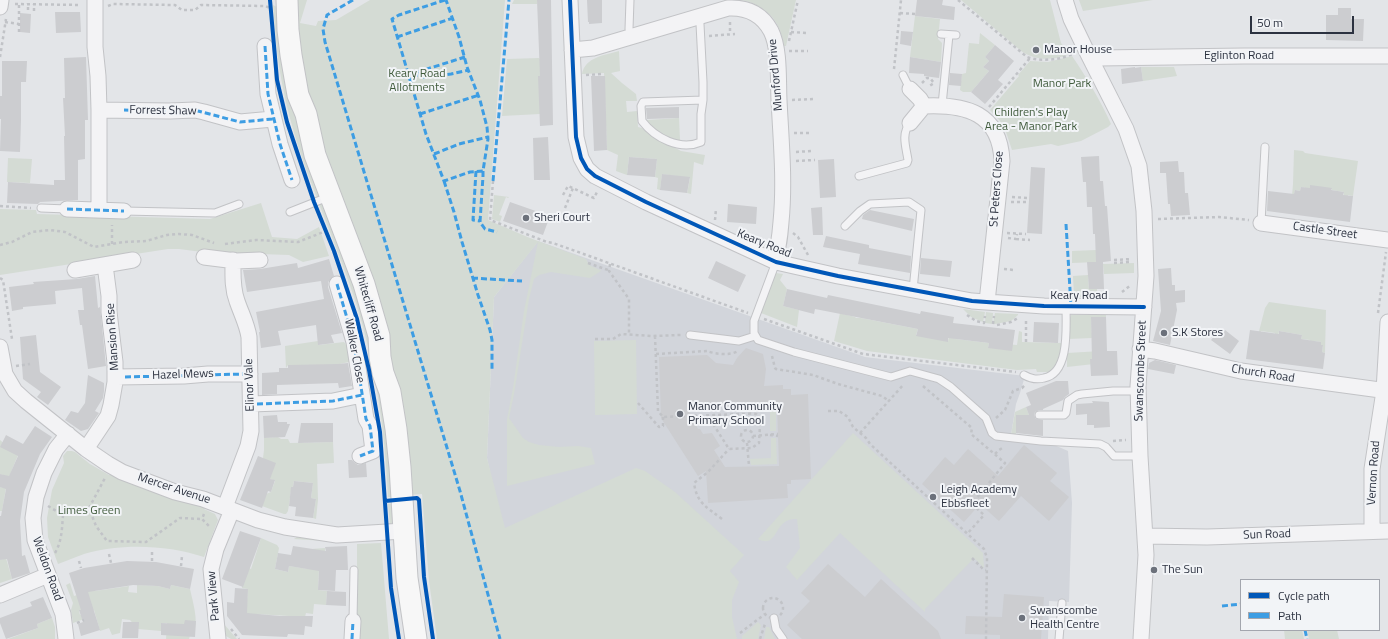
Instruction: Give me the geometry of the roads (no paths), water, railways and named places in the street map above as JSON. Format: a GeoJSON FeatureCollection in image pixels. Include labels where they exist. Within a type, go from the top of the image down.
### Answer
{"type":"FeatureCollection","features":[{"type":"Feature","properties":{"kind":"street"},"geometry":{"type":"LineString","coordinates":[[95,0],[95,47],[100,110],[99,209]]}},
{"type":"Feature","properties":{"kind":"street","name":"Keary Road"},"geometry":{"type":"LineString","coordinates":[[570,0],[576,138],[581,158],[590,172],[597,178],[775,261],[804,269],[913,290],[987,302],[1066,306],[1144,307]]}},
{"type":"Feature","properties":{"kind":"street","name":"Swanscombe Street"},"geometry":{"type":"LineString","coordinates":[[1065,0],[1084,60],[1126,129],[1139,166],[1144,212],[1146,276],[1140,350],[1135,456],[1145,536],[1146,561],[1141,639]]}},
{"type":"Feature","properties":{"kind":"street","name":"Whitecliff Road"},"geometry":{"type":"LineString","coordinates":[[276,4],[288,30],[298,96],[306,114],[315,155],[322,199],[364,284],[379,336],[381,362],[390,392],[395,417],[409,590],[416,639]]}},
{"type":"Feature","properties":{"kind":"street","name":"Munford Drive"},"geometry":{"type":"LineString","coordinates":[[572,50],[593,48],[632,38],[698,16],[728,8],[746,9],[759,15],[770,30],[774,40],[777,59],[783,195],[779,242],[775,261]]}},
{"type":"Feature","properties":{"kind":"street"},"geometry":{"type":"LineString","coordinates":[[265,46],[267,90],[273,119],[292,180]]}},
{"type":"Feature","properties":{"kind":"street","name":"Eglinton Road"},"geometry":{"type":"LineString","coordinates":[[1084,60],[1099,58],[1173,56],[1388,56]]}},
{"type":"Feature","properties":{"kind":"street"},"geometry":{"type":"LineString","coordinates":[[910,123],[924,106],[914,87]]}},
{"type":"Feature","properties":{"kind":"street","name":"St Peters Close"},"geometry":{"type":"LineString","coordinates":[[924,106],[960,107],[978,115],[991,126],[1000,143],[1002,155],[1001,172],[987,302]]}},
{"type":"Feature","properties":{"kind":"street","name":"Forrest Shaw"},"geometry":{"type":"LineString","coordinates":[[100,110],[195,110],[240,122],[273,119]]}},
{"type":"Feature","properties":{"kind":"street"},"geometry":{"type":"LineString","coordinates":[[67,209],[124,210]]}},
{"type":"Feature","properties":{"kind":"street","name":"Castle Street"},"geometry":{"type":"LineString","coordinates":[[1261,221],[1388,240]]}},
{"type":"Feature","properties":{"kind":"street"},"geometry":{"type":"LineString","coordinates":[[204,257],[232,260],[260,260]]}},
{"type":"Feature","properties":{"kind":"street"},"geometry":{"type":"LineString","coordinates":[[75,270],[133,260]]}},
{"type":"Feature","properties":{"kind":"street","name":"Elinor Vale"},"geometry":{"type":"LineString","coordinates":[[228,508],[250,438],[251,404],[248,331],[235,296],[232,260]]}},
{"type":"Feature","properties":{"kind":"street","name":"Mansion Rise"},"geometry":{"type":"LineString","coordinates":[[86,449],[108,416],[112,405],[116,377],[109,312],[110,296],[105,265]]}},
{"type":"Feature","properties":{"kind":"street","name":"Walker Close"},"geometry":{"type":"LineString","coordinates":[[337,284],[353,338],[366,419],[370,426],[373,452],[360,456]]}},
{"type":"Feature","properties":{"kind":"street","name":"Vernon Road"},"geometry":{"type":"LineString","coordinates":[[1372,531],[1372,469],[1386,391],[1383,319]]}},
{"type":"Feature","properties":{"kind":"street","name":"Mercer Avenue"},"geometry":{"type":"LineString","coordinates":[[6,345],[4,368],[15,391],[86,449],[113,467],[175,492],[209,501],[258,520],[278,525],[333,535],[404,531]]}},
{"type":"Feature","properties":{"kind":"street","name":"Church Road"},"geometry":{"type":"LineString","coordinates":[[1140,350],[1155,351],[1241,371],[1386,391]]}},
{"type":"Feature","properties":{"kind":"street","name":"Hazel Mews"},"geometry":{"type":"LineString","coordinates":[[116,377],[250,374]]}},
{"type":"Feature","properties":{"kind":"street","name":"Walker Close"},"geometry":{"type":"LineString","coordinates":[[251,404],[333,401],[362,395]]}},
{"type":"Feature","properties":{"kind":"street","name":"Weldon Road"},"geometry":{"type":"LineString","coordinates":[[66,639],[63,614],[34,536],[34,503],[48,464],[56,449],[68,434]]}},
{"type":"Feature","properties":{"kind":"street","name":"Park View"},"geometry":{"type":"LineString","coordinates":[[218,639],[211,569],[212,562],[223,533],[228,508]]}},
{"type":"Feature","properties":{"kind":"street","name":"Sun Road"},"geometry":{"type":"LineString","coordinates":[[1145,536],[1207,537],[1388,531]]}},
{"type":"Feature","properties":{"kind":"street"},"geometry":{"type":"LineString","coordinates":[[0,595],[48,575]]}},
{"type":"Feature","properties":{"kind":"street"},"geometry":{"type":"LineString","coordinates":[[352,639],[353,621]]}},
{"type":"Feature","properties":{"kind":"lane"},"geometry":{"type":"LineString","coordinates":[[630,0],[629,30],[632,38]]}},
{"type":"Feature","properties":{"kind":"lane"},"geometry":{"type":"LineString","coordinates":[[698,16],[700,29],[703,100],[701,114],[701,142],[693,146],[681,145],[655,134],[642,121],[642,102],[660,100],[703,100]]}},
{"type":"Feature","properties":{"kind":"lane"},"geometry":{"type":"LineString","coordinates":[[941,34],[953,35],[942,106]]}},
{"type":"Feature","properties":{"kind":"lane"},"geometry":{"type":"LineString","coordinates":[[903,75],[914,87]]}},
{"type":"Feature","properties":{"kind":"lane"},"geometry":{"type":"LineString","coordinates":[[860,176],[907,163],[908,160],[904,136],[906,128],[910,123]]}},
{"type":"Feature","properties":{"kind":"lane"},"geometry":{"type":"LineString","coordinates":[[1261,221],[1265,146]]}},
{"type":"Feature","properties":{"kind":"lane"},"geometry":{"type":"LineString","coordinates":[[290,212],[322,199]]}},
{"type":"Feature","properties":{"kind":"lane"},"geometry":{"type":"LineString","coordinates":[[845,226],[860,211],[870,204],[909,202],[922,210],[913,290]]}},
{"type":"Feature","properties":{"kind":"lane"},"geometry":{"type":"LineString","coordinates":[[124,210],[215,213],[239,204]]}},
{"type":"Feature","properties":{"kind":"lane"},"geometry":{"type":"LineString","coordinates":[[41,208],[67,209]]}},
{"type":"Feature","properties":{"kind":"lane"},"geometry":{"type":"LineString","coordinates":[[775,261],[753,326],[755,336],[759,341],[891,377],[910,371],[939,379],[951,387],[986,418],[992,433],[996,436],[1102,444],[1113,456],[1135,456]]}},
{"type":"Feature","properties":{"kind":"lane"},"geometry":{"type":"LineString","coordinates":[[1026,376],[1036,380],[1048,378],[1056,373],[1060,366],[1065,339],[1066,306]]}},
{"type":"Feature","properties":{"kind":"lane"},"geometry":{"type":"LineString","coordinates":[[690,335],[737,341],[755,336]]}},
{"type":"Feature","properties":{"kind":"lane"},"geometry":{"type":"LineString","coordinates":[[1039,415],[1064,415],[1066,413],[1068,401],[1082,394],[1114,391],[1138,391]]}},
{"type":"Feature","properties":{"kind":"lane"},"geometry":{"type":"LineString","coordinates":[[353,621],[354,570]]}},
{"type":"Feature","properties":{"kind":"lane"},"geometry":{"type":"LineString","coordinates":[[1059,639],[1062,603]]}},
{"type":"Feature","properties":{"kind":"lane"},"geometry":{"type":"LineString","coordinates":[[774,618],[776,629],[782,639]]}},
{"type":"Feature","properties":{"kind":"place","name":"Manor House"},"geometry":{"type":"Point","coordinates":[1036,50]}},
{"type":"Feature","properties":{"kind":"place","name":"Sheri Court"},"geometry":{"type":"Point","coordinates":[526,218]}},
{"type":"Feature","properties":{"kind":"place","name":"S.K Stores"},"geometry":{"type":"Point","coordinates":[1164,333]}},
{"type":"Feature","properties":{"kind":"place","name":"Manor Community Primary School"},"geometry":{"type":"Point","coordinates":[680,414]}},
{"type":"Feature","properties":{"kind":"place","name":"Leigh Academy Ebbsfleet"},"geometry":{"type":"Point","coordinates":[933,497]}},
{"type":"Feature","properties":{"kind":"place","name":"The Sun"},"geometry":{"type":"Point","coordinates":[1154,570]}},
{"type":"Feature","properties":{"kind":"place","name":"Swanscombe Health Centre"},"geometry":{"type":"Point","coordinates":[1022,618]}},
{"type":"Feature","properties":{"kind":"park label","name":"Keary Road Allotments"},"geometry":{"type":"Point","coordinates":[417,81]}},
{"type":"Feature","properties":{"kind":"park label","name":"Manor Park"},"geometry":{"type":"Point","coordinates":[1062,84]}},
{"type":"Feature","properties":{"kind":"park label","name":"Children's Play Area - Manor Park"},"geometry":{"type":"Point","coordinates":[1031,120]}},
{"type":"Feature","properties":{"kind":"park label","name":"Limes Green"},"geometry":{"type":"Point","coordinates":[89,511]}}]}
